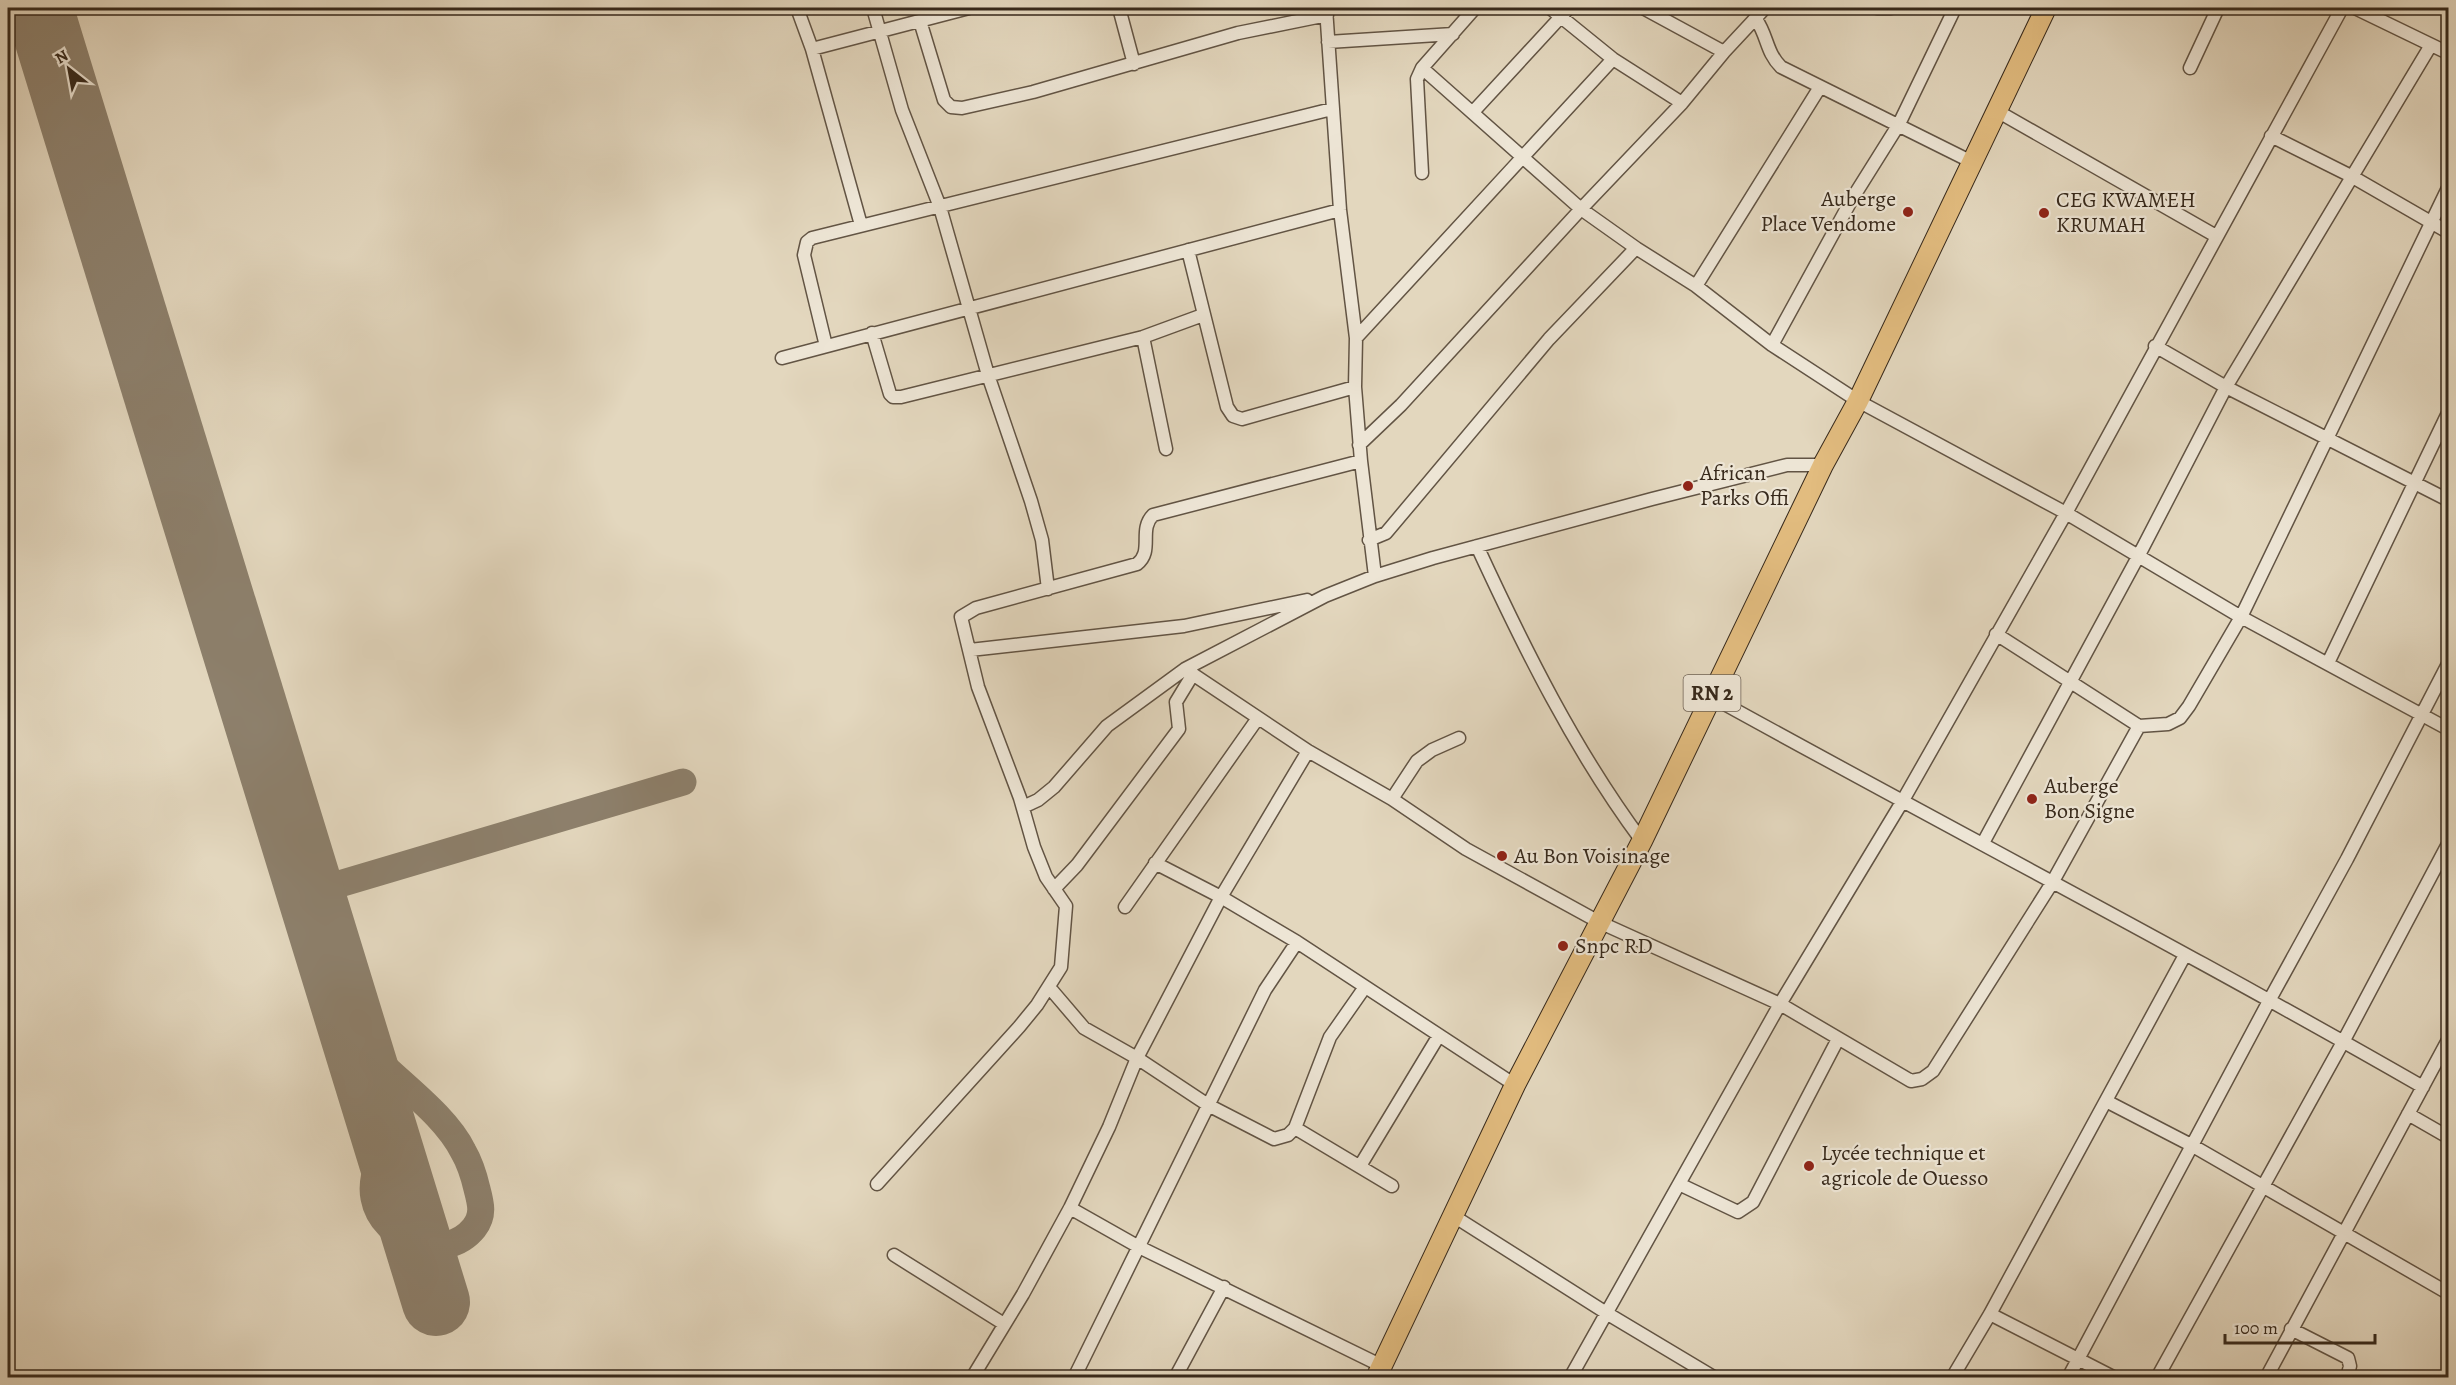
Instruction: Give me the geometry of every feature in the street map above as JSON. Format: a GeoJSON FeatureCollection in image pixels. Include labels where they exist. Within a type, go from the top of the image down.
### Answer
{"type":"FeatureCollection","features":[{"type":"Feature","properties":{"kind":"highway","name":"RN 2"},"geometry":{"type":"LineString","coordinates":[[1379,1372],[1515,1085],[1642,841],[1823,465],[1858,401],[2046,8]]}},
{"type":"Feature","properties":{"kind":"street"},"geometry":{"type":"LineString","coordinates":[[797,8],[812,49],[861,225]]}},
{"type":"Feature","properties":{"kind":"street"},"geometry":{"type":"LineString","coordinates":[[873,8],[907,127],[940,207],[988,375],[1042,540],[1048,589]]}},
{"type":"Feature","properties":{"kind":"street"},"geometry":{"type":"LineString","coordinates":[[812,49],[969,8]]}},
{"type":"Feature","properties":{"kind":"street"},"geometry":{"type":"LineString","coordinates":[[1119,8],[1134,64]]}},
{"type":"Feature","properties":{"kind":"street"},"geometry":{"type":"LineString","coordinates":[[1422,173],[1417,79],[1422,68],[1475,8]]}},
{"type":"Feature","properties":{"kind":"street"},"geometry":{"type":"LineString","coordinates":[[1550,8],[1613,59],[1682,103]]}},
{"type":"Feature","properties":{"kind":"street"},"geometry":{"type":"LineString","coordinates":[[1473,112],[1569,8]]}},
{"type":"Feature","properties":{"kind":"street"},"geometry":{"type":"LineString","coordinates":[[1643,8],[1724,52]]}},
{"type":"Feature","properties":{"kind":"street"},"geometry":{"type":"LineString","coordinates":[[1359,445],[1401,405],[1682,103],[1724,52],[1765,8]]}},
{"type":"Feature","properties":{"kind":"street"},"geometry":{"type":"LineString","coordinates":[[1877,8],[1891,8]]}},
{"type":"Feature","properties":{"kind":"street"},"geometry":{"type":"LineString","coordinates":[[1772,345],[1852,199],[1899,124],[1955,8]]}},
{"type":"Feature","properties":{"kind":"street"},"geometry":{"type":"LineString","coordinates":[[2190,68],[2218,8]]}},
{"type":"Feature","properties":{"kind":"street"},"geometry":{"type":"LineString","coordinates":[[1570,1377],[1608,1314],[1780,1004],[1902,802],[2066,513],[2155,346],[2342,8]]}},
{"type":"Feature","properties":{"kind":"street"},"geometry":{"type":"LineString","coordinates":[[2355,8],[2448,53]]}},
{"type":"Feature","properties":{"kind":"street"},"geometry":{"type":"LineString","coordinates":[[920,21],[944,100],[951,107],[962,108],[1033,92],[1238,33],[1326,11],[1340,210],[1356,338],[1355,387],[1359,445],[1375,576]]}},
{"type":"Feature","properties":{"kind":"street"},"geometry":{"type":"LineString","coordinates":[[1756,19],[1766,34],[1771,57],[1780,67],[1972,162]]}},
{"type":"Feature","properties":{"kind":"street"},"geometry":{"type":"LineString","coordinates":[[1328,42],[1453,34]]}},
{"type":"Feature","properties":{"kind":"street"},"geometry":{"type":"LineString","coordinates":[[1983,843],[2139,555],[2226,387],[2431,45]]}},
{"type":"Feature","properties":{"kind":"street"},"geometry":{"type":"LineString","coordinates":[[1356,338],[1613,59]]}},
{"type":"Feature","properties":{"kind":"street"},"geometry":{"type":"LineString","coordinates":[[1422,68],[1581,209],[1636,249],[1696,286],[1772,345],[1858,401],[2066,513],[2241,616],[2448,729]]}},
{"type":"Feature","properties":{"kind":"street"},"geometry":{"type":"LineString","coordinates":[[1696,286],[1820,87]]}},
{"type":"Feature","properties":{"kind":"street"},"geometry":{"type":"LineString","coordinates":[[826,346],[809,278],[805,248],[812,238],[1332,109]]}},
{"type":"Feature","properties":{"kind":"street"},"geometry":{"type":"LineString","coordinates":[[1997,111],[2216,236]]}},
{"type":"Feature","properties":{"kind":"street"},"geometry":{"type":"LineString","coordinates":[[2271,136],[2351,176],[2448,232]]}},
{"type":"Feature","properties":{"kind":"street"},"geometry":{"type":"LineString","coordinates":[[1996,634],[2139,726],[2168,724],[2180,718],[2241,616],[2448,188]]}},
{"type":"Feature","properties":{"kind":"street"},"geometry":{"type":"LineString","coordinates":[[782,358],[1340,210]]}},
{"type":"Feature","properties":{"kind":"street"},"geometry":{"type":"LineString","coordinates":[[1369,540],[1386,533],[1549,339],[1636,249]]}},
{"type":"Feature","properties":{"kind":"street"},"geometry":{"type":"LineString","coordinates":[[1188,250],[1227,407],[1233,416],[1242,419],[1355,387]]}},
{"type":"Feature","properties":{"kind":"street"},"geometry":{"type":"LineString","coordinates":[[872,333],[893,397],[1143,337],[1203,315]]}},
{"type":"Feature","properties":{"kind":"street"},"geometry":{"type":"LineString","coordinates":[[1143,337],[1166,449]]}},
{"type":"Feature","properties":{"kind":"street"},"geometry":{"type":"LineString","coordinates":[[2155,346],[2226,387],[2448,500]]}},
{"type":"Feature","properties":{"kind":"street"},"geometry":{"type":"LineString","coordinates":[[2328,663],[2448,413]]}},
{"type":"Feature","properties":{"kind":"street"},"geometry":{"type":"LineString","coordinates":[[877,1184],[924,1129],[1000,1050],[1037,1005],[1061,968],[1067,914],[1063,898],[1046,877],[1034,848],[1023,807],[978,687],[970,650],[960,620],[964,614],[976,608],[1137,564],[1144,559],[1145,529],[1148,520],[1153,515],[1361,461]]}},
{"type":"Feature","properties":{"kind":"street"},"geometry":{"type":"LineString","coordinates":[[1023,807],[1038,800],[1054,787],[1107,726],[1189,672],[1325,596],[1375,576],[1477,546],[1781,466],[1823,465]]}},
{"type":"Feature","properties":{"kind":"street"},"geometry":{"type":"LineString","coordinates":[[1477,546],[1530,656],[1593,770],[1642,841]]}},
{"type":"Feature","properties":{"kind":"street"},"geometry":{"type":"LineString","coordinates":[[970,650],[1184,626],[1325,596]]}},
{"type":"Feature","properties":{"kind":"street"},"geometry":{"type":"LineString","coordinates":[[2068,1377],[2269,1001],[2348,859],[2448,664]]}},
{"type":"Feature","properties":{"kind":"street"},"geometry":{"type":"LineString","coordinates":[[1189,672],[1308,752],[1392,799],[1466,849],[1599,922],[1780,1004],[1911,1082],[1922,1079],[1933,1071],[2052,883],[2139,726]]}},
{"type":"Feature","properties":{"kind":"street"},"geometry":{"type":"LineString","coordinates":[[1054,888],[1077,865],[1179,729],[1176,702],[1189,672]]}},
{"type":"Feature","properties":{"kind":"street"},"geometry":{"type":"LineString","coordinates":[[1710,696],[1902,802],[1983,843],[2423,1088]]}},
{"type":"Feature","properties":{"kind":"street"},"geometry":{"type":"LineString","coordinates":[[1125,907],[1258,718]]}},
{"type":"Feature","properties":{"kind":"street"},"geometry":{"type":"LineString","coordinates":[[1392,799],[1417,761],[1432,750],[1459,738]]}},
{"type":"Feature","properties":{"kind":"street"},"geometry":{"type":"LineString","coordinates":[[972,1377],[1023,1294],[1070,1208],[1109,1127],[1137,1058],[1221,897],[1308,752]]}},
{"type":"Feature","properties":{"kind":"street"},"geometry":{"type":"LineString","coordinates":[[2157,1377],[2426,891],[2448,844]]}},
{"type":"Feature","properties":{"kind":"street"},"geometry":{"type":"LineString","coordinates":[[1155,863],[1221,897],[1297,942],[1438,1037],[1515,1085]]}},
{"type":"Feature","properties":{"kind":"street"},"geometry":{"type":"LineString","coordinates":[[1074,1377],[1270,980],[1297,942]]}},
{"type":"Feature","properties":{"kind":"street"},"geometry":{"type":"LineString","coordinates":[[1952,1377],[1990,1314],[2185,955]]}},
{"type":"Feature","properties":{"kind":"street"},"geometry":{"type":"LineString","coordinates":[[1049,987],[1084,1028],[1137,1058],[1208,1105],[1274,1139],[1288,1135],[1294,1128],[1330,1037],[1365,987]]}},
{"type":"Feature","properties":{"kind":"street"},"geometry":{"type":"LineString","coordinates":[[1360,1166],[1438,1037]]}},
{"type":"Feature","properties":{"kind":"street"},"geometry":{"type":"LineString","coordinates":[[1679,1184],[1738,1212],[1753,1202],[1839,1039]]}},
{"type":"Feature","properties":{"kind":"street"},"geometry":{"type":"LineString","coordinates":[[2266,1377],[2448,1040]]}},
{"type":"Feature","properties":{"kind":"street"},"geometry":{"type":"LineString","coordinates":[[2106,1101],[2193,1146],[2448,1293]]}},
{"type":"Feature","properties":{"kind":"street"},"geometry":{"type":"LineString","coordinates":[[2408,1114],[2448,1137]]}},
{"type":"Feature","properties":{"kind":"street"},"geometry":{"type":"LineString","coordinates":[[1294,1128],[1392,1186]]}},
{"type":"Feature","properties":{"kind":"street"},"geometry":{"type":"LineString","coordinates":[[1070,1208],[1139,1247],[1224,1287],[1379,1372]]}},
{"type":"Feature","properties":{"kind":"street"},"geometry":{"type":"LineString","coordinates":[[1452,1215],[1608,1314],[1715,1377]]}},
{"type":"Feature","properties":{"kind":"street"},"geometry":{"type":"LineString","coordinates":[[894,1255],[1004,1324]]}},
{"type":"Feature","properties":{"kind":"street"},"geometry":{"type":"LineString","coordinates":[[1174,1377],[1224,1287]]}},
{"type":"Feature","properties":{"kind":"street"},"geometry":{"type":"LineString","coordinates":[[1990,1314],[2115,1377]]}},
{"type":"Feature","properties":{"kind":"street"},"geometry":{"type":"LineString","coordinates":[[2291,1329],[2348,1358],[2351,1361],[2347,1377]]}},
{"type":"Feature","properties":{"kind":"taxiway"},"geometry":{"type":"LineString","coordinates":[[309,893],[683,782]]}},
{"type":"Feature","properties":{"kind":"taxiway"},"geometry":{"type":"LineString","coordinates":[[351,1031],[378,1061],[441,1120],[463,1151],[475,1179],[481,1209],[474,1228],[462,1239],[447,1245],[432,1246],[416,1243],[389,1226],[379,1213],[373,1191],[376,1169],[385,1141]]}},
{"type":"Feature","properties":{"kind":"runway"},"geometry":{"type":"LineString","coordinates":[[39,8],[436,1302]]}},
{"type":"Feature","properties":{"kind":"place","name":"Auberge Place Vendome"},"geometry":{"type":"Point","coordinates":[1908,212]}},
{"type":"Feature","properties":{"kind":"place","name":"CEG KWAMEH KRUMAH"},"geometry":{"type":"Point","coordinates":[2044,213]}},
{"type":"Feature","properties":{"kind":"place","name":"African Parks Offi"},"geometry":{"type":"Point","coordinates":[1688,486]}},
{"type":"Feature","properties":{"kind":"place","name":"Auberge Bon Signe"},"geometry":{"type":"Point","coordinates":[2032,799]}},
{"type":"Feature","properties":{"kind":"place","name":"Au Bon Voisinage"},"geometry":{"type":"Point","coordinates":[1502,856]}},
{"type":"Feature","properties":{"kind":"place","name":"Snpc RD"},"geometry":{"type":"Point","coordinates":[1563,946]}},
{"type":"Feature","properties":{"kind":"place","name":"Lycée technique et agricole de Ouesso"},"geometry":{"type":"Point","coordinates":[1809,1166]}}]}
